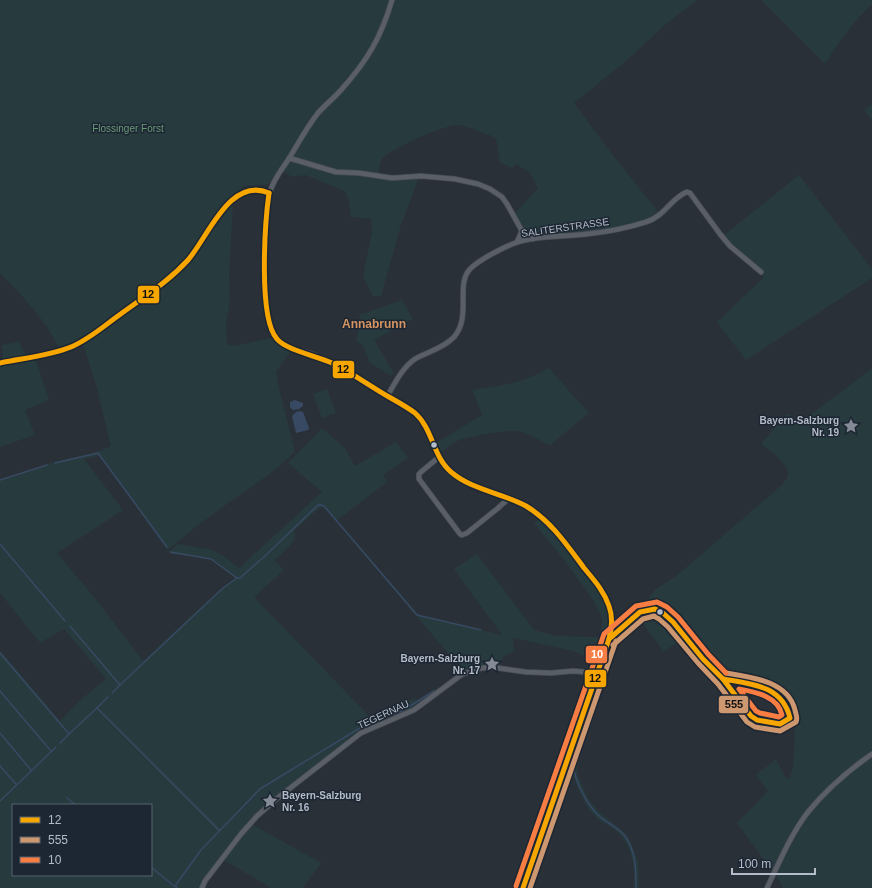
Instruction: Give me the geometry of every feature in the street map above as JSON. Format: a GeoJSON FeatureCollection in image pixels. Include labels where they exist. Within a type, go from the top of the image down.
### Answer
{"type":"FeatureCollection","features":[{"type":"Feature","properties":{"kind":"street"},"geometry":{"type":"LineString","coordinates":[[392,0],[378,40],[365,61],[340,91],[320,110],[311,122],[275,179],[269,193],[265,230],[267,316],[274,336],[279,342],[287,347],[313,355],[339,367],[410,409],[423,421],[439,457],[448,469],[466,482],[524,505],[538,514],[550,525],[606,598],[612,617],[612,628],[609,639],[523,888]]}},
{"type":"Feature","properties":{"kind":"street"},"geometry":{"type":"LineString","coordinates":[[289,158],[336,172],[359,173],[392,178],[421,176],[455,179],[478,184],[490,189],[502,197],[522,231],[532,239]]}},
{"type":"Feature","properties":{"kind":"street"},"geometry":{"type":"LineString","coordinates":[[0,362],[58,351],[87,338],[178,272],[197,249],[226,206],[236,196],[247,191],[254,190],[264,190],[269,193]]}},
{"type":"Feature","properties":{"kind":"street","name":"SALITERSTRASSE"},"geometry":{"type":"LineString","coordinates":[[388,395],[401,373],[411,362],[447,343],[455,337],[462,319],[464,283],[468,271],[482,260],[518,242],[532,239],[594,233],[648,222],[658,217],[680,196],[687,192],[690,193],[730,246],[761,272]]}},
{"type":"Feature","properties":{"kind":"street"},"geometry":{"type":"LineString","coordinates":[[518,242],[522,231]]}},
{"type":"Feature","properties":{"kind":"street"},"geometry":{"type":"LineString","coordinates":[[439,457],[419,474],[419,479],[460,534],[462,535],[467,533],[497,509],[508,498]]}},
{"type":"Feature","properties":{"kind":"street"},"geometry":{"type":"LineString","coordinates":[[609,639],[640,612],[655,610],[663,613],[673,622],[700,655],[723,679]]}},
{"type":"Feature","properties":{"kind":"street","name":"TEGERNAU"},"geometry":{"type":"LineString","coordinates":[[202,888],[205,881],[241,834],[257,816],[280,796],[362,733],[414,710],[461,675],[476,669],[491,667],[538,673],[573,671],[597,673]]}},
{"type":"Feature","properties":{"kind":"street"},"geometry":{"type":"LineString","coordinates":[[766,888],[793,837],[809,812],[839,781],[872,754]]}},
{"type":"Feature","properties":{"kind":"green space","name":"Flossinger Forst"},"geometry":{"type":"Polygon","coordinates":[[[0,0],[697,0],[667,23],[626,61],[574,103],[659,213],[651,219],[580,234],[534,236],[525,230],[515,213],[538,188],[530,173],[516,164],[512,168],[500,162],[496,138],[467,127],[458,125],[452,126],[430,133],[406,144],[386,155],[382,159],[379,178],[419,177],[401,225],[381,296],[373,296],[363,276],[372,232],[371,219],[351,217],[349,201],[345,191],[305,175],[292,177],[283,171],[274,184],[243,186],[233,202],[229,278],[230,302],[226,323],[227,344],[234,346],[272,338],[290,352],[276,372],[295,451],[273,471],[208,517],[167,550],[100,456],[84,459],[123,510],[57,553],[98,602],[143,661],[205,603],[235,578],[211,559],[173,554],[169,552],[178,544],[212,550],[224,556],[239,568],[322,492],[288,463],[322,428],[345,448],[355,466],[396,442],[408,458],[383,475],[387,482],[337,520],[420,616],[502,635],[454,569],[477,554],[534,630],[556,636],[600,637],[602,620],[600,613],[593,600],[568,565],[534,523],[539,519],[558,538],[589,576],[598,589],[608,612],[608,631],[598,663],[574,651],[513,638],[514,651],[503,657],[501,665],[478,666],[464,672],[327,511],[322,507],[318,509],[294,531],[295,540],[274,560],[284,570],[254,597],[371,718],[413,699],[418,700],[434,689],[437,691],[417,707],[365,729],[309,770],[275,798],[258,813],[200,888],[0,888],[0,650],[60,721],[85,696],[106,679],[64,629],[40,643],[0,593],[0,480],[54,462],[97,452],[111,446],[96,385],[83,344],[83,338],[59,348],[47,327],[25,299],[0,273],[0,0]]]}},
{"type":"Feature","properties":{"kind":"green space"},"geometry":{"type":"Polygon","coordinates":[[[761,0],[872,0],[872,4],[847,32],[825,64],[761,0]]]}},
{"type":"Feature","properties":{"kind":"green space"},"geometry":{"type":"Polygon","coordinates":[[[872,104],[872,120],[864,110],[872,104]]]}},
{"type":"Feature","properties":{"kind":"green space"},"geometry":{"type":"Polygon","coordinates":[[[799,175],[872,269],[872,278],[746,360],[717,322],[764,277],[739,255],[723,236],[799,175]]]}},
{"type":"Feature","properties":{"kind":"green space"},"geometry":{"type":"Polygon","coordinates":[[[402,300],[413,319],[374,340],[394,373],[391,376],[370,363],[363,346],[356,341],[360,323],[359,315],[402,300]]]}},
{"type":"Feature","properties":{"kind":"green space"},"geometry":{"type":"Polygon","coordinates":[[[19,342],[29,357],[35,358],[49,400],[25,410],[35,435],[0,447],[0,364],[3,360],[2,345],[19,342]]]}},
{"type":"Feature","properties":{"kind":"green space"},"geometry":{"type":"Polygon","coordinates":[[[549,368],[589,413],[550,445],[520,431],[506,431],[459,440],[441,452],[436,443],[482,415],[472,390],[512,383],[530,377],[549,368]]]}},
{"type":"Feature","properties":{"kind":"green space"},"geometry":{"type":"Polygon","coordinates":[[[872,368],[872,751],[812,805],[773,872],[737,823],[768,791],[756,775],[776,759],[785,777],[789,779],[793,768],[796,712],[792,700],[778,690],[728,678],[720,673],[677,622],[665,611],[659,608],[645,607],[650,596],[655,590],[676,576],[783,484],[788,476],[786,467],[774,454],[761,444],[785,415],[788,414],[798,423],[872,368]]]}},
{"type":"Feature","properties":{"kind":"green space"},"geometry":{"type":"Polygon","coordinates":[[[327,389],[336,413],[322,418],[313,394],[327,389]]]}},
{"type":"Feature","properties":{"kind":"green space"},"geometry":{"type":"Polygon","coordinates":[[[651,612],[664,616],[683,638],[664,652],[638,616],[651,612]]]}},
{"type":"Feature","properties":{"kind":"green space"},"geometry":{"type":"Polygon","coordinates":[[[601,670],[604,675],[601,681],[577,768],[578,775],[589,800],[598,811],[625,833],[629,839],[638,861],[639,888],[634,888],[632,860],[628,846],[617,832],[598,819],[591,812],[582,797],[573,775],[571,772],[567,771],[601,670]]]}},
{"type":"Feature","properties":{"kind":"green space"},"geometry":{"type":"Polygon","coordinates":[[[872,756],[872,888],[783,888],[776,875],[807,818],[837,785],[872,756]]]}},
{"type":"Feature","properties":{"kind":"green space"},"geometry":{"type":"Polygon","coordinates":[[[252,824],[321,863],[303,888],[271,888],[224,860],[252,824]]]}},
{"type":"Feature","properties":{"kind":"water"},"geometry":{"type":"Polygon","coordinates":[[[295,400],[303,403],[303,406],[299,409],[293,410],[290,407],[290,402],[295,400]]]}},
{"type":"Feature","properties":{"kind":"water"},"geometry":{"type":"Polygon","coordinates":[[[296,412],[303,412],[309,428],[308,430],[296,433],[292,416],[296,412]]]}},
{"type":"Feature","properties":{"kind":"waterway"},"geometry":{"type":"LineString","coordinates":[[55,463],[98,453],[167,547]]}},
{"type":"Feature","properties":{"kind":"waterway"},"geometry":{"type":"LineString","coordinates":[[0,480],[47,465]]}},
{"type":"Feature","properties":{"kind":"waterway"},"geometry":{"type":"LineString","coordinates":[[120,685],[223,588],[237,578],[240,578],[318,505],[324,506],[417,615],[481,630]]}},
{"type":"Feature","properties":{"kind":"waterway"},"geometry":{"type":"LineString","coordinates":[[0,544],[65,621]]}},
{"type":"Feature","properties":{"kind":"waterway"},"geometry":{"type":"LineString","coordinates":[[170,552],[211,559],[237,578]]}},
{"type":"Feature","properties":{"kind":"waterway"},"geometry":{"type":"LineString","coordinates":[[70,626],[120,685],[112,693]]}},
{"type":"Feature","properties":{"kind":"waterway"},"geometry":{"type":"LineString","coordinates":[[0,653],[69,734],[60,743]]}},
{"type":"Feature","properties":{"kind":"waterway"},"geometry":{"type":"LineString","coordinates":[[583,737],[600,681]]}},
{"type":"Feature","properties":{"kind":"waterway"},"geometry":{"type":"LineString","coordinates":[[0,691],[51,751]]}},
{"type":"Feature","properties":{"kind":"waterway"},"geometry":{"type":"LineString","coordinates":[[367,724],[387,714],[396,714],[434,691]]}},
{"type":"Feature","properties":{"kind":"waterway"},"geometry":{"type":"LineString","coordinates":[[108,697],[97,708],[219,830]]}},
{"type":"Feature","properties":{"kind":"waterway"},"geometry":{"type":"LineString","coordinates":[[69,734],[97,708]]}},
{"type":"Feature","properties":{"kind":"waterway"},"geometry":{"type":"LineString","coordinates":[[177,888],[175,886],[201,850],[260,789],[363,726]]}},
{"type":"Feature","properties":{"kind":"waterway"},"geometry":{"type":"LineString","coordinates":[[0,733],[31,770]]}},
{"type":"Feature","properties":{"kind":"waterway"},"geometry":{"type":"LineString","coordinates":[[580,743],[574,764],[576,777],[590,806],[599,816],[621,832],[628,841],[633,853],[636,888]]}},
{"type":"Feature","properties":{"kind":"waterway"},"geometry":{"type":"LineString","coordinates":[[0,801],[56,747]]}},
{"type":"Feature","properties":{"kind":"waterway"},"geometry":{"type":"LineString","coordinates":[[0,766],[16,784]]}},
{"type":"Feature","properties":{"kind":"waterway"},"geometry":{"type":"LineString","coordinates":[[67,798],[75,804]]}},
{"type":"Feature","properties":{"kind":"waterway"},"geometry":{"type":"LineString","coordinates":[[152,868],[174,886]]}},
{"type":"Feature","properties":{"kind":"transit line","name":"12"},"geometry":{"type":"LineString","coordinates":[[0,363],[54,353],[85,340],[156,288],[180,268],[196,250],[221,212],[232,201],[243,193],[255,190],[269,193]]}},
{"type":"Feature","properties":{"kind":"transit line","name":"12"},"geometry":{"type":"LineString","coordinates":[[269,193],[264,269],[265,291],[267,311],[271,328],[277,339],[287,346],[332,363],[415,413],[426,427],[440,459],[451,472],[468,483],[517,502],[535,512],[558,534],[595,581],[602,591],[609,606],[612,622],[609,639],[523,888]]}},
{"type":"Feature","properties":{"kind":"transit line","name":"10"},"geometry":{"type":"LineString","coordinates":[[516,886],[604,634],[636,606],[657,602],[667,607],[678,617],[708,654],[726,673]]}},
{"type":"Feature","properties":{"kind":"transit line","name":"12"},"geometry":{"type":"LineString","coordinates":[[609,639],[640,612],[655,609],[663,613],[673,622],[703,659],[723,679]]}},
{"type":"Feature","properties":{"kind":"transit line","name":"555"},"geometry":{"type":"LineString","coordinates":[[613,645],[643,619],[654,616],[668,627],[718,684],[747,722],[755,727],[780,731],[796,722],[797,716],[791,700],[777,687],[757,679],[726,673]]}},
{"type":"Feature","properties":{"kind":"transit line","name":"555"},"geometry":{"type":"LineString","coordinates":[[530,888],[616,641]]}},
{"type":"Feature","properties":{"kind":"transit line","name":"12"},"geometry":{"type":"LineString","coordinates":[[723,679],[754,685],[773,692],[786,707],[790,718],[780,724],[757,720],[751,716],[723,679]]}},
{"type":"Feature","properties":{"kind":"transit line","name":"10"},"geometry":{"type":"LineString","coordinates":[[739,689],[771,699],[776,703],[782,715],[779,717],[756,711],[739,689]]}},
{"type":"Feature","properties":{"kind":"place","name":"Bayern-Salzburg Nr. 19"},"geometry":{"type":"Point","coordinates":[851,426]}},
{"type":"Feature","properties":{"kind":"place","name":"Bayern-Salzburg Nr. 17"},"geometry":{"type":"Point","coordinates":[492,664]}},
{"type":"Feature","properties":{"kind":"place","name":"Bayern-Salzburg Nr. 16"},"geometry":{"type":"Point","coordinates":[270,801]}},
{"type":"Feature","properties":{"kind":"district","name":"Annabrunn"},"geometry":{"type":"Point","coordinates":[374,324]}}]}
